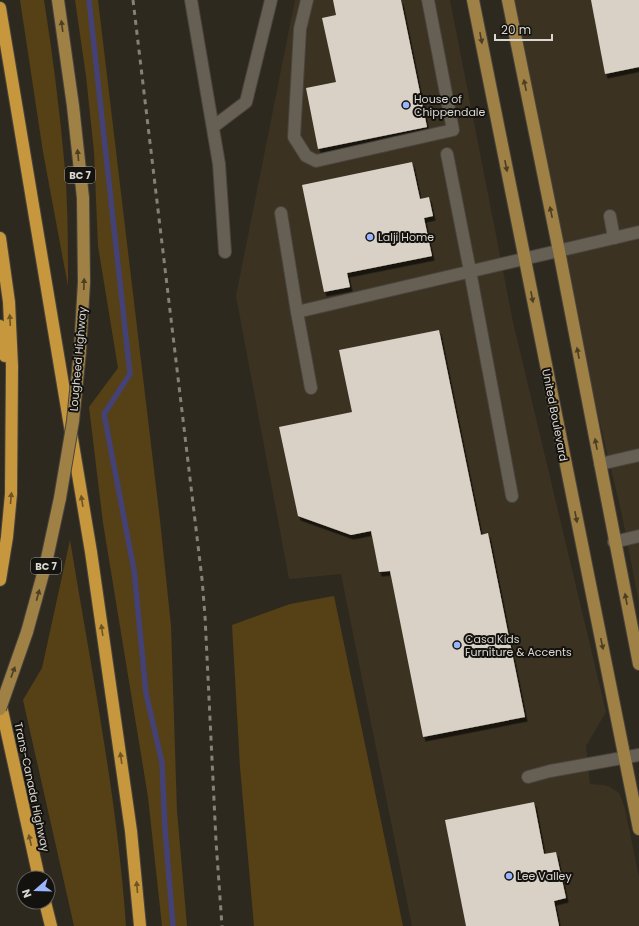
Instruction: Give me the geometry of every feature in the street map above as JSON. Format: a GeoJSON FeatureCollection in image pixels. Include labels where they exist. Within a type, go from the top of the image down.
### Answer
{"type":"FeatureCollection","features":[{"type":"Feature","properties":{"kind":"highway"},"geometry":{"type":"LineString","coordinates":[[0,8],[92,559],[132,831],[140,926]]}},
{"type":"Feature","properties":{"kind":"highway"},"geometry":{"type":"LineString","coordinates":[[0,238],[9,302],[12,366],[11,494],[7,537],[0,580]]}},
{"type":"Feature","properties":{"kind":"highway"},"geometry":{"type":"LineString","coordinates":[[0,326],[12,429]]}},
{"type":"Feature","properties":{"kind":"highway","name":"Trans-Canada Highway"},"geometry":{"type":"LineString","coordinates":[[0,701],[37,870]]}},
{"type":"Feature","properties":{"kind":"highway"},"geometry":{"type":"LineString","coordinates":[[47,910],[51,926]]}},
{"type":"Feature","properties":{"kind":"main road","name":"Lougheed Highway"},"geometry":{"type":"LineString","coordinates":[[0,709],[27,632],[48,557],[73,421],[80,351],[84,282],[82,198],[73,106],[58,0]]}},
{"type":"Feature","properties":{"kind":"main road","name":"United Boulevard"},"geometry":{"type":"LineString","coordinates":[[473,0],[639,829]]}},
{"type":"Feature","properties":{"kind":"main road"},"geometry":{"type":"LineString","coordinates":[[508,0],[639,664]]}},
{"type":"Feature","properties":{"kind":"street"},"geometry":{"type":"LineString","coordinates":[[191,0],[220,164],[225,252]]}},
{"type":"Feature","properties":{"kind":"street"},"geometry":{"type":"LineString","coordinates":[[213,127],[246,102],[272,0]]}},
{"type":"Feature","properties":{"kind":"street"},"geometry":{"type":"LineString","coordinates":[[307,0],[300,29],[294,137],[306,156],[316,161],[453,130],[428,0]]}},
{"type":"Feature","properties":{"kind":"street"},"geometry":{"type":"LineString","coordinates":[[447,154],[512,496]]}},
{"type":"Feature","properties":{"kind":"street"},"geometry":{"type":"LineString","coordinates":[[281,213],[311,388]]}},
{"type":"Feature","properties":{"kind":"street"},"geometry":{"type":"LineString","coordinates":[[610,216],[614,238]]}},
{"type":"Feature","properties":{"kind":"street"},"geometry":{"type":"LineString","coordinates":[[297,312],[639,232]]}},
{"type":"Feature","properties":{"kind":"street"},"geometry":{"type":"LineString","coordinates":[[600,464],[639,455]]}},
{"type":"Feature","properties":{"kind":"street"},"geometry":{"type":"LineString","coordinates":[[614,542],[639,536]]}},
{"type":"Feature","properties":{"kind":"street"},"geometry":{"type":"LineString","coordinates":[[528,777],[550,771],[639,755]]}},
{"type":"Feature","properties":{"kind":"shaded area"},"geometry":{"type":"Polygon","coordinates":[[[20,0],[44,0],[56,85],[65,170],[68,286],[43,152],[20,0]]]}},
{"type":"Feature","properties":{"kind":"shaded area"},"geometry":{"type":"Polygon","coordinates":[[[75,0],[98,0],[160,520],[171,626],[177,811],[187,926],[162,926],[148,797],[103,523],[89,407],[118,368],[98,246],[94,152],[86,76],[75,0]]]}},
{"type":"Feature","properties":{"kind":"shaded area"},"geometry":{"type":"Polygon","coordinates":[[[295,0],[450,0],[513,322],[606,712],[586,746],[590,784],[610,787],[619,793],[622,800],[639,877],[639,926],[412,926],[341,574],[289,579],[236,296],[295,0]]]}},
{"type":"Feature","properties":{"kind":"shaded area"},"geometry":{"type":"Polygon","coordinates":[[[511,0],[639,0],[639,603],[622,515],[559,251],[511,0]]]}},
{"type":"Feature","properties":{"kind":"shaded area"},"geometry":{"type":"Polygon","coordinates":[[[70,540],[110,780],[122,877],[126,926],[74,926],[23,700],[42,668],[70,540]]]}},
{"type":"Feature","properties":{"kind":"shaded area"},"geometry":{"type":"Polygon","coordinates":[[[334,596],[403,926],[254,926],[240,767],[232,625],[290,604],[334,596]]]}},
{"type":"Feature","properties":{"kind":"building"},"geometry":{"type":"Polygon","coordinates":[[[333,0],[401,0],[427,127],[318,149],[306,88],[336,82],[322,18],[336,15],[333,0]]]}},
{"type":"Feature","properties":{"kind":"building"},"geometry":{"type":"Polygon","coordinates":[[[591,0],[639,0],[639,67],[605,74],[591,0]]]}},
{"type":"Feature","properties":{"kind":"building","name":"Lalji Home"},"geometry":{"type":"Polygon","coordinates":[[[412,162],[420,199],[429,197],[433,216],[424,218],[432,256],[347,273],[350,287],[324,292],[302,185],[412,162]]]}},
{"type":"Feature","properties":{"kind":"building"},"geometry":{"type":"Polygon","coordinates":[[[439,330],[481,535],[488,533],[525,717],[423,737],[390,571],[379,572],[371,531],[351,535],[298,516],[279,427],[352,412],[339,350],[439,330]]]}},
{"type":"Feature","properties":{"kind":"building","name":"Lee Valley"},"geometry":{"type":"Polygon","coordinates":[[[534,802],[544,854],[556,852],[566,898],[554,901],[559,926],[466,926],[445,820],[534,802]]]}},
{"type":"Feature","properties":{"kind":"waterway"},"geometry":{"type":"LineString","coordinates":[[89,0],[130,374],[104,414],[134,570],[146,693],[162,763],[165,829],[173,926]]}},
{"type":"Feature","properties":{"kind":"railway"},"geometry":{"type":"LineString","coordinates":[[133,0],[202,579],[222,926]]}},
{"type":"Feature","properties":{"kind":"place","name":"House of Chippendale"},"geometry":{"type":"Point","coordinates":[406,105]}},
{"type":"Feature","properties":{"kind":"place","name":"Lalji Home"},"geometry":{"type":"Point","coordinates":[370,237]}},
{"type":"Feature","properties":{"kind":"place","name":"Casa Kids Furniture & Accents"},"geometry":{"type":"Point","coordinates":[457,645]}},
{"type":"Feature","properties":{"kind":"place","name":"Lee Valley"},"geometry":{"type":"Point","coordinates":[509,876]}}]}
